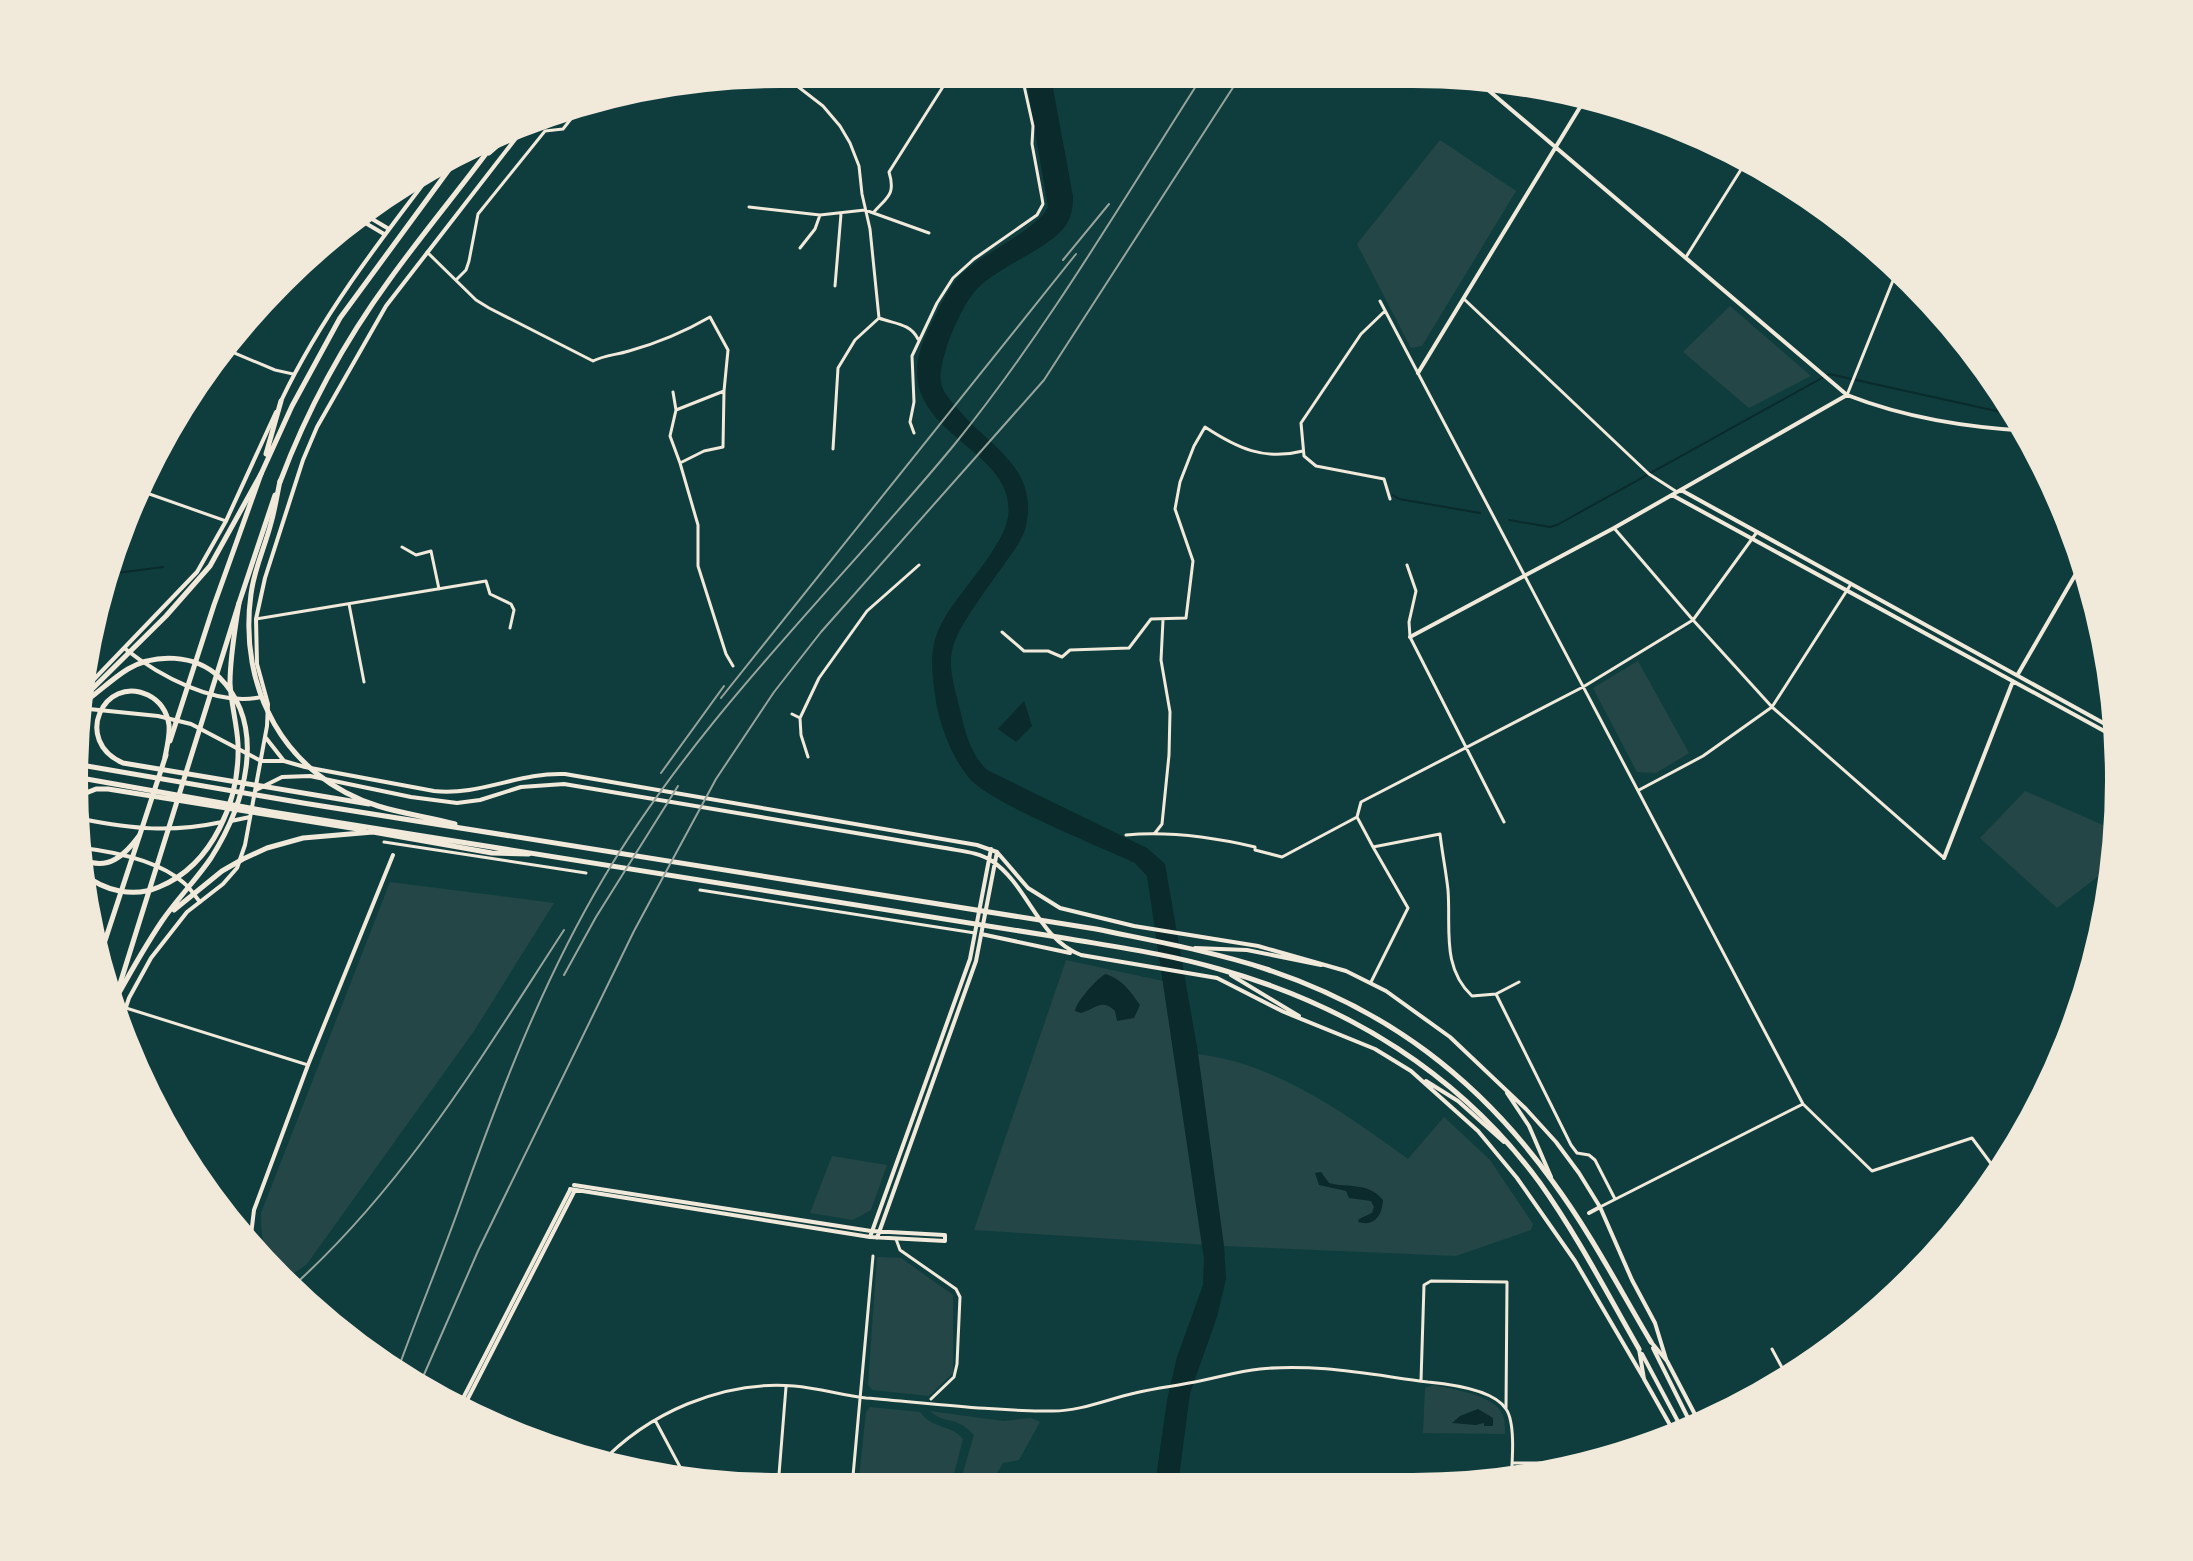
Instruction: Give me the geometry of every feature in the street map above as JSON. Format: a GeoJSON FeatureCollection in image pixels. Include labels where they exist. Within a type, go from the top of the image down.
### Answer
{"type":"FeatureCollection","features":[{"type":"Feature","properties":{"kind":"highway"},"geometry":{"type":"LineString","coordinates":[[479,162],[494,148]]}},
{"type":"Feature","properties":{"kind":"highway"},"geometry":{"type":"LineString","coordinates":[[119,989],[239,603],[280,481],[320,389],[389,280],[487,152]]}},
{"type":"Feature","properties":{"kind":"highway"},"geometry":{"type":"LineString","coordinates":[[92,692],[187,594],[210,566],[261,474],[292,406],[340,318],[448,171]]}},
{"type":"Feature","properties":{"kind":"highway"},"geometry":{"type":"LineString","coordinates":[[105,942],[214,605],[261,474],[281,401]]}},
{"type":"Feature","properties":{"kind":"highway"},"geometry":{"type":"LineString","coordinates":[[280,481],[255,574],[249,616],[251,670],[258,693],[276,729],[312,768],[336,786],[378,806]]}},
{"type":"Feature","properties":{"kind":"highway"},"geometry":{"type":"LineString","coordinates":[[94,881],[113,890],[135,893],[153,890],[182,875],[215,836],[237,778],[238,743],[230,680],[239,603]]}},
{"type":"Feature","properties":{"kind":"highway"},"geometry":{"type":"LineString","coordinates":[[91,696],[143,662],[173,658],[214,672],[231,691],[242,712],[246,729],[246,759],[238,801],[230,823],[210,859],[141,953],[120,993]]}},
{"type":"Feature","properties":{"kind":"highway"},"geometry":{"type":"LineString","coordinates":[[165,757],[169,728],[161,705],[131,691],[111,698],[102,707],[96,729],[98,739],[111,758],[123,763],[378,806],[479,831]]}},
{"type":"Feature","properties":{"kind":"highway"},"geometry":{"type":"LineString","coordinates":[[86,766],[1096,929],[1217,954],[1322,990],[1409,1037],[1460,1077],[1525,1146],[1589,1236],[1651,1342]]}},
{"type":"Feature","properties":{"kind":"highway"},"geometry":{"type":"LineString","coordinates":[[86,779],[272,812],[1064,938],[1214,967],[1316,1002],[1397,1046],[1444,1079],[1472,1104],[1521,1159],[1562,1215],[1639,1349]]}},
{"type":"Feature","properties":{"kind":"highway"},"geometry":{"type":"LineString","coordinates":[[86,793],[108,789],[492,853],[552,855]]}},
{"type":"Feature","properties":{"kind":"highway"},"geometry":{"type":"LineString","coordinates":[[164,918],[222,871],[267,848],[303,838],[373,832]]}},
{"type":"Feature","properties":{"kind":"highway"},"geometry":{"type":"LineString","coordinates":[[91,862],[110,863],[128,850],[139,836]]}},
{"type":"Feature","properties":{"kind":"street"},"geometry":{"type":"LineString","coordinates":[[797,86],[823,106],[840,126],[859,166],[874,256],[879,318]]}},
{"type":"Feature","properties":{"kind":"street"},"geometry":{"type":"LineString","coordinates":[[873,213],[892,192],[889,172],[943,86]]}},
{"type":"Feature","properties":{"kind":"street"},"geometry":{"type":"LineString","coordinates":[[914,433],[910,422],[914,402],[912,356],[918,339],[953,278],[1041,211],[1042,198],[1032,144],[1033,126],[1024,86]]}},
{"type":"Feature","properties":{"kind":"street"},"geometry":{"type":"LineString","coordinates":[[1489,90],[1847,395],[1932,421],[2012,429]]}},
{"type":"Feature","properties":{"kind":"street"},"geometry":{"type":"LineString","coordinates":[[1418,373],[1580,107]]}},
{"type":"Feature","properties":{"kind":"street"},"geometry":{"type":"LineString","coordinates":[[456,280],[466,270],[478,214],[545,131],[563,129],[571,119]]}},
{"type":"Feature","properties":{"kind":"street"},"geometry":{"type":"LineString","coordinates":[[308,1065],[126,1008],[151,958],[168,933],[237,868],[251,817],[266,738],[266,695],[257,664],[256,619],[265,578],[303,460],[317,427],[386,306],[515,139]]}},
{"type":"Feature","properties":{"kind":"street"},"geometry":{"type":"LineString","coordinates":[[1686,257],[1741,169]]}},
{"type":"Feature","properties":{"kind":"street"},"geometry":{"type":"LineString","coordinates":[[94,680],[197,572],[226,521],[294,374],[330,312],[422,186]]}},
{"type":"Feature","properties":{"kind":"street"},"geometry":{"type":"LineString","coordinates":[[749,207],[820,215],[865,210],[929,233]]}},
{"type":"Feature","properties":{"kind":"street"},"geometry":{"type":"LineString","coordinates":[[835,286],[841,214]]}},
{"type":"Feature","properties":{"kind":"street"},"geometry":{"type":"LineString","coordinates":[[800,248],[815,229],[820,215]]}},
{"type":"Feature","properties":{"kind":"street"},"geometry":{"type":"LineString","coordinates":[[373,219],[389,229]]}},
{"type":"Feature","properties":{"kind":"street"},"geometry":{"type":"LineString","coordinates":[[367,224],[384,234]]}},
{"type":"Feature","properties":{"kind":"street"},"geometry":{"type":"LineString","coordinates":[[426,252],[489,308],[593,361],[660,342],[710,317],[728,350],[723,447],[704,451],[680,463]]}},
{"type":"Feature","properties":{"kind":"street"},"geometry":{"type":"LineString","coordinates":[[1410,637],[1614,528],[1847,395],[1893,279]]}},
{"type":"Feature","properties":{"kind":"street"},"geometry":{"type":"LineString","coordinates":[[1464,298],[1649,474],[1754,539],[2106,732]]}},
{"type":"Feature","properties":{"kind":"street"},"geometry":{"type":"LineString","coordinates":[[1380,301],[1803,1104],[1872,1171],[1972,1138],[1991,1164]]}},
{"type":"Feature","properties":{"kind":"street"},"geometry":{"type":"LineString","coordinates":[[1385,311],[1361,334],[1301,423],[1304,456],[1316,466],[1384,479],[1390,499]]}},
{"type":"Feature","properties":{"kind":"street"},"geometry":{"type":"LineString","coordinates":[[879,318],[905,325],[913,330],[918,339]]}},
{"type":"Feature","properties":{"kind":"street"},"geometry":{"type":"LineString","coordinates":[[833,449],[838,368],[855,340],[879,318]]}},
{"type":"Feature","properties":{"kind":"street"},"geometry":{"type":"LineString","coordinates":[[234,353],[275,370],[294,374]]}},
{"type":"Feature","properties":{"kind":"street"},"geometry":{"type":"LineString","coordinates":[[676,410],[724,391]]}},
{"type":"Feature","properties":{"kind":"street"},"geometry":{"type":"LineString","coordinates":[[673,392],[676,410],[670,436],[698,525],[698,566],[726,654],[733,666]]}},
{"type":"Feature","properties":{"kind":"street"},"geometry":{"type":"LineString","coordinates":[[1002,632],[1024,651],[1048,651],[1062,657],[1070,650],[1129,648],[1151,619],[1186,618],[1193,561],[1175,509],[1180,482],[1205,427],[1236,447],[1248,450],[1291,454],[1303,451]]}},
{"type":"Feature","properties":{"kind":"street"},"geometry":{"type":"LineString","coordinates":[[1677,492],[1757,532],[2105,724]]}},
{"type":"Feature","properties":{"kind":"street"},"geometry":{"type":"LineString","coordinates":[[149,494],[226,521]]}},
{"type":"Feature","properties":{"kind":"street"},"geometry":{"type":"LineString","coordinates":[[1614,528],[1772,707],[1944,858],[2013,681],[2075,575]]}},
{"type":"Feature","properties":{"kind":"street"},"geometry":{"type":"LineString","coordinates":[[1371,983],[1408,908],[1357,817],[1361,802],[1583,687],[1693,620],[1757,532]]}},
{"type":"Feature","properties":{"kind":"street"},"geometry":{"type":"LineString","coordinates":[[402,547],[416,555],[431,551],[439,589]]}},
{"type":"Feature","properties":{"kind":"street"},"geometry":{"type":"LineString","coordinates":[[808,757],[801,735],[800,718],[834,654],[867,611],[919,565]]}},
{"type":"Feature","properties":{"kind":"street"},"geometry":{"type":"LineString","coordinates":[[1407,565],[1416,591],[1409,622],[1410,637],[1504,822]]}},
{"type":"Feature","properties":{"kind":"street"},"geometry":{"type":"LineString","coordinates":[[256,619],[486,581],[490,594],[511,604],[514,610],[510,628]]}},
{"type":"Feature","properties":{"kind":"street"},"geometry":{"type":"LineString","coordinates":[[1639,790],[1703,756],[1772,707],[1851,584]]}},
{"type":"Feature","properties":{"kind":"street"},"geometry":{"type":"LineString","coordinates":[[349,604],[364,682]]}},
{"type":"Feature","properties":{"kind":"street"},"geometry":{"type":"LineString","coordinates":[[1155,833],[1162,824],[1169,755],[1170,712],[1161,660],[1163,619]]}},
{"type":"Feature","properties":{"kind":"street"},"geometry":{"type":"LineString","coordinates":[[124,648],[151,670],[199,690],[251,699],[266,695]]}},
{"type":"Feature","properties":{"kind":"street"},"geometry":{"type":"LineString","coordinates":[[90,707],[191,724],[261,761],[284,761],[412,787],[456,793],[478,790],[522,776],[565,774],[947,839],[997,852],[1028,888],[1044,900],[1080,914],[1258,946],[1346,971],[1371,983],[1450,1037],[1498,1080],[1556,1142],[1600,1207],[1655,1323],[1667,1361],[1695,1414]]}},
{"type":"Feature","properties":{"kind":"street"},"geometry":{"type":"LineString","coordinates":[[792,714],[800,718]]}},
{"type":"Feature","properties":{"kind":"street"},"geometry":{"type":"LineString","coordinates":[[266,738],[284,761]]}},
{"type":"Feature","properties":{"kind":"street"},"geometry":{"type":"LineString","coordinates":[[256,790],[282,777],[310,776],[411,797],[457,803],[480,800],[521,787],[564,784],[945,848],[995,862],[1055,938],[1081,955]]}},
{"type":"Feature","properties":{"kind":"street"},"geometry":{"type":"LineString","coordinates":[[87,820],[134,829],[174,830],[251,817]]}},
{"type":"Feature","properties":{"kind":"street"},"geometry":{"type":"LineString","coordinates":[[1126,835],[1207,836],[1282,857],[1357,817]]}},
{"type":"Feature","properties":{"kind":"street"},"geometry":{"type":"LineString","coordinates":[[1373,847],[1440,834],[1448,890],[1448,949],[1453,969],[1472,996],[1496,994],[1519,982]]}},
{"type":"Feature","properties":{"kind":"street"},"geometry":{"type":"LineString","coordinates":[[384,842],[586,873]]}},
{"type":"Feature","properties":{"kind":"street"},"geometry":{"type":"LineString","coordinates":[[90,849],[140,860],[165,871],[184,882],[200,902]]}},
{"type":"Feature","properties":{"kind":"street"},"geometry":{"type":"LineString","coordinates":[[874,1234],[976,961],[991,849]]}},
{"type":"Feature","properties":{"kind":"street"},"geometry":{"type":"LineString","coordinates":[[978,934],[997,852]]}},
{"type":"Feature","properties":{"kind":"street"},"geometry":{"type":"LineString","coordinates":[[252,1230],[254,1210],[308,1065],[393,855]]}},
{"type":"Feature","properties":{"kind":"street"},"geometry":{"type":"LineString","coordinates":[[700,890],[978,934],[1217,978],[1284,1012],[1375,1049],[1458,1101],[1521,1159]]}},
{"type":"Feature","properties":{"kind":"street"},"geometry":{"type":"LineString","coordinates":[[1185,948],[1247,950],[1346,971]]}},
{"type":"Feature","properties":{"kind":"street"},"geometry":{"type":"LineString","coordinates":[[1222,970],[1318,1026]]}},
{"type":"Feature","properties":{"kind":"street"},"geometry":{"type":"LineString","coordinates":[[1496,994],[1571,1145],[1577,1153],[1589,1155],[1595,1160],[1615,1199]]}},
{"type":"Feature","properties":{"kind":"street"},"geometry":{"type":"LineString","coordinates":[[1411,1071],[1478,1131],[1557,1229],[1670,1425]]}},
{"type":"Feature","properties":{"kind":"street"},"geometry":{"type":"LineString","coordinates":[[1498,1080],[1529,1126],[1553,1183]]}},
{"type":"Feature","properties":{"kind":"street"},"geometry":{"type":"LineString","coordinates":[[1589,1213],[1803,1104]]}},
{"type":"Feature","properties":{"kind":"street"},"geometry":{"type":"LineString","coordinates":[[465,1399],[573,1188],[895,1239],[945,1241],[945,1235],[874,1234]]}},
{"type":"Feature","properties":{"kind":"street"},"geometry":{"type":"LineString","coordinates":[[895,1239],[900,1250],[956,1289],[960,1297],[954,1377],[931,1399]]}},
{"type":"Feature","properties":{"kind":"street"},"geometry":{"type":"LineString","coordinates":[[853,1475],[873,1256]]}},
{"type":"Feature","properties":{"kind":"street"},"geometry":{"type":"LineString","coordinates":[[1421,1381],[1424,1285],[1431,1281],[1507,1282],[1506,1408],[1511,1423],[1512,1468]]}},
{"type":"Feature","properties":{"kind":"street"},"geometry":{"type":"LineString","coordinates":[[1651,1342],[1667,1361]]}},
{"type":"Feature","properties":{"kind":"street"},"geometry":{"type":"LineString","coordinates":[[1651,1342],[1688,1418]]}},
{"type":"Feature","properties":{"kind":"street"},"geometry":{"type":"LineString","coordinates":[[1639,1349],[1644,1379]]}},
{"type":"Feature","properties":{"kind":"street"},"geometry":{"type":"LineString","coordinates":[[1639,1349],[1678,1422]]}},
{"type":"Feature","properties":{"kind":"street"},"geometry":{"type":"LineString","coordinates":[[1772,1349],[1782,1368]]}},
{"type":"Feature","properties":{"kind":"street"},"geometry":{"type":"LineString","coordinates":[[612,1454],[655,1420],[699,1400],[742,1388],[786,1386],[956,1407],[1055,1411],[1075,1409],[1157,1388],[1260,1369],[1290,1367],[1324,1368],[1480,1392],[1506,1408]]}},
{"type":"Feature","properties":{"kind":"street"},"geometry":{"type":"LineString","coordinates":[[779,1475],[786,1386]]}},
{"type":"Feature","properties":{"kind":"street"},"geometry":{"type":"LineString","coordinates":[[655,1420],[680,1467]]}},
{"type":"Feature","properties":{"kind":"street"},"geometry":{"type":"LineString","coordinates":[[1512,1463],[1542,1463]]}},
{"type":"Feature","properties":{"kind":"shaded area"},"geometry":{"type":"Polygon","coordinates":[[[1027,86],[1053,86],[1073,196],[1072,208],[1068,222],[1059,233],[973,293],[956,324],[943,359],[941,378],[945,393],[969,422],[1008,459],[1025,488],[1028,506],[1026,526],[1020,541],[960,630],[952,651],[952,673],[969,743],[987,770],[1147,848],[1165,864],[1198,1053],[1226,1279],[1217,1317],[1190,1393],[1179,1475],[1156,1475],[1167,1400],[1177,1357],[1203,1285],[1204,1259],[1147,876],[1135,863],[1021,811],[969,778],[946,738],[939,716],[932,665],[939,628],[999,541],[1008,517],[1007,496],[998,478],[935,416],[923,398],[917,376],[918,362],[931,324],[956,281],[976,262],[1034,223],[1048,207],[1027,86]]]}},
{"type":"Feature","properties":{"kind":"shaded area"},"geometry":{"type":"Polygon","coordinates":[[[1440,140],[1516,191],[1422,346],[1411,348],[1357,244],[1440,140]]]}},
{"type":"Feature","properties":{"kind":"shaded area"},"geometry":{"type":"Polygon","coordinates":[[[1730,306],[1811,376],[1749,408],[1683,352],[1730,306]]]}},
{"type":"Feature","properties":{"kind":"shaded area"},"geometry":{"type":"Polygon","coordinates":[[[1638,661],[1689,753],[1656,773],[1637,772],[1593,688],[1638,661]]]}},
{"type":"Feature","properties":{"kind":"shaded area"},"geometry":{"type":"Polygon","coordinates":[[[1024,701],[1032,726],[1016,742],[998,729],[1024,701]]]}},
{"type":"Feature","properties":{"kind":"shaded area"},"geometry":{"type":"Polygon","coordinates":[[[2025,791],[2106,826],[2100,875],[2057,908],[1980,838],[2025,791]]]}},
{"type":"Feature","properties":{"kind":"shaded area"},"geometry":{"type":"Polygon","coordinates":[[[390,882],[554,903],[474,1031],[307,1264],[292,1275],[264,1245],[261,1213],[390,882]]]}},
{"type":"Feature","properties":{"kind":"shaded area"},"geometry":{"type":"Polygon","coordinates":[[[1066,960],[1163,981],[1174,1053],[1206,1055],[1268,1073],[1327,1104],[1408,1159],[1444,1117],[1490,1160],[1533,1224],[1531,1230],[1456,1256],[1224,1246],[974,1230],[1066,960]]]}},
{"type":"Feature","properties":{"kind":"shaded area"},"geometry":{"type":"Polygon","coordinates":[[[1106,974],[1122,983],[1140,1005],[1134,1018],[1117,1021],[1115,1011],[1106,1005],[1081,1013],[1075,1011],[1088,990],[1106,974]]]}},
{"type":"Feature","properties":{"kind":"shaded area"},"geometry":{"type":"Polygon","coordinates":[[[832,1156],[887,1165],[871,1210],[853,1220],[810,1213],[832,1156]]]}},
{"type":"Feature","properties":{"kind":"shaded area"},"geometry":{"type":"Polygon","coordinates":[[[1321,1172],[1329,1183],[1365,1188],[1377,1194],[1383,1200],[1376,1218],[1369,1223],[1358,1222],[1372,1213],[1374,1207],[1371,1201],[1349,1198],[1346,1191],[1319,1185],[1315,1173],[1321,1172]]]}},
{"type":"Feature","properties":{"kind":"shaded area"},"geometry":{"type":"Polygon","coordinates":[[[877,1257],[901,1258],[953,1295],[953,1373],[929,1396],[872,1390],[868,1385],[877,1257]]]}},
{"type":"Feature","properties":{"kind":"shaded area"},"geometry":{"type":"Polygon","coordinates":[[[1433,1385],[1491,1402],[1503,1415],[1505,1434],[1423,1433],[1425,1388],[1433,1385]]]}},
{"type":"Feature","properties":{"kind":"shaded area"},"geometry":{"type":"Polygon","coordinates":[[[870,1407],[920,1412],[931,1422],[958,1434],[963,1439],[954,1475],[859,1475],[866,1412],[870,1407]]]}},
{"type":"Feature","properties":{"kind":"shaded area"},"geometry":{"type":"Polygon","coordinates":[[[1478,1409],[1493,1418],[1493,1426],[1452,1423],[1460,1416],[1478,1409]]]}},
{"type":"Feature","properties":{"kind":"shaded area"},"geometry":{"type":"Polygon","coordinates":[[[930,1411],[1003,1421],[1031,1418],[1040,1422],[1019,1460],[1003,1463],[996,1475],[962,1475],[974,1435],[962,1425],[930,1411]]]}},
{"type":"Feature","properties":{"kind":"waterway"},"geometry":{"type":"LineString","coordinates":[[1509,520],[1550,527],[1557,525],[1829,374],[2001,412]]}},
{"type":"Feature","properties":{"kind":"waterway"},"geometry":{"type":"LineString","coordinates":[[1393,495],[1399,499],[1480,513]]}},
{"type":"Feature","properties":{"kind":"waterway"},"geometry":{"type":"LineString","coordinates":[[118,573],[163,567]]}},
{"type":"Feature","properties":{"kind":"railway"},"geometry":{"type":"LineString","coordinates":[[401,1362],[491,1121],[541,998],[603,879],[681,763],[770,655],[954,445],[988,401],[1084,262],[1196,86]]}},
{"type":"Feature","properties":{"kind":"railway"},"geometry":{"type":"LineString","coordinates":[[423,1376],[478,1251],[634,931],[716,779],[774,692],[821,632],[1044,380],[1234,86]]}},
{"type":"Feature","properties":{"kind":"railway"},"geometry":{"type":"LineString","coordinates":[[1063,260],[1109,204]]}},
{"type":"Feature","properties":{"kind":"railway"},"geometry":{"type":"LineString","coordinates":[[721,698],[1076,254]]}},
{"type":"Feature","properties":{"kind":"railway"},"geometry":{"type":"LineString","coordinates":[[661,773],[724,686]]}},
{"type":"Feature","properties":{"kind":"railway"},"geometry":{"type":"LineString","coordinates":[[564,975],[596,917],[678,786]]}},
{"type":"Feature","properties":{"kind":"railway"},"geometry":{"type":"LineString","coordinates":[[299,1281],[370,1207],[406,1163],[472,1072],[564,930]]}}]}
